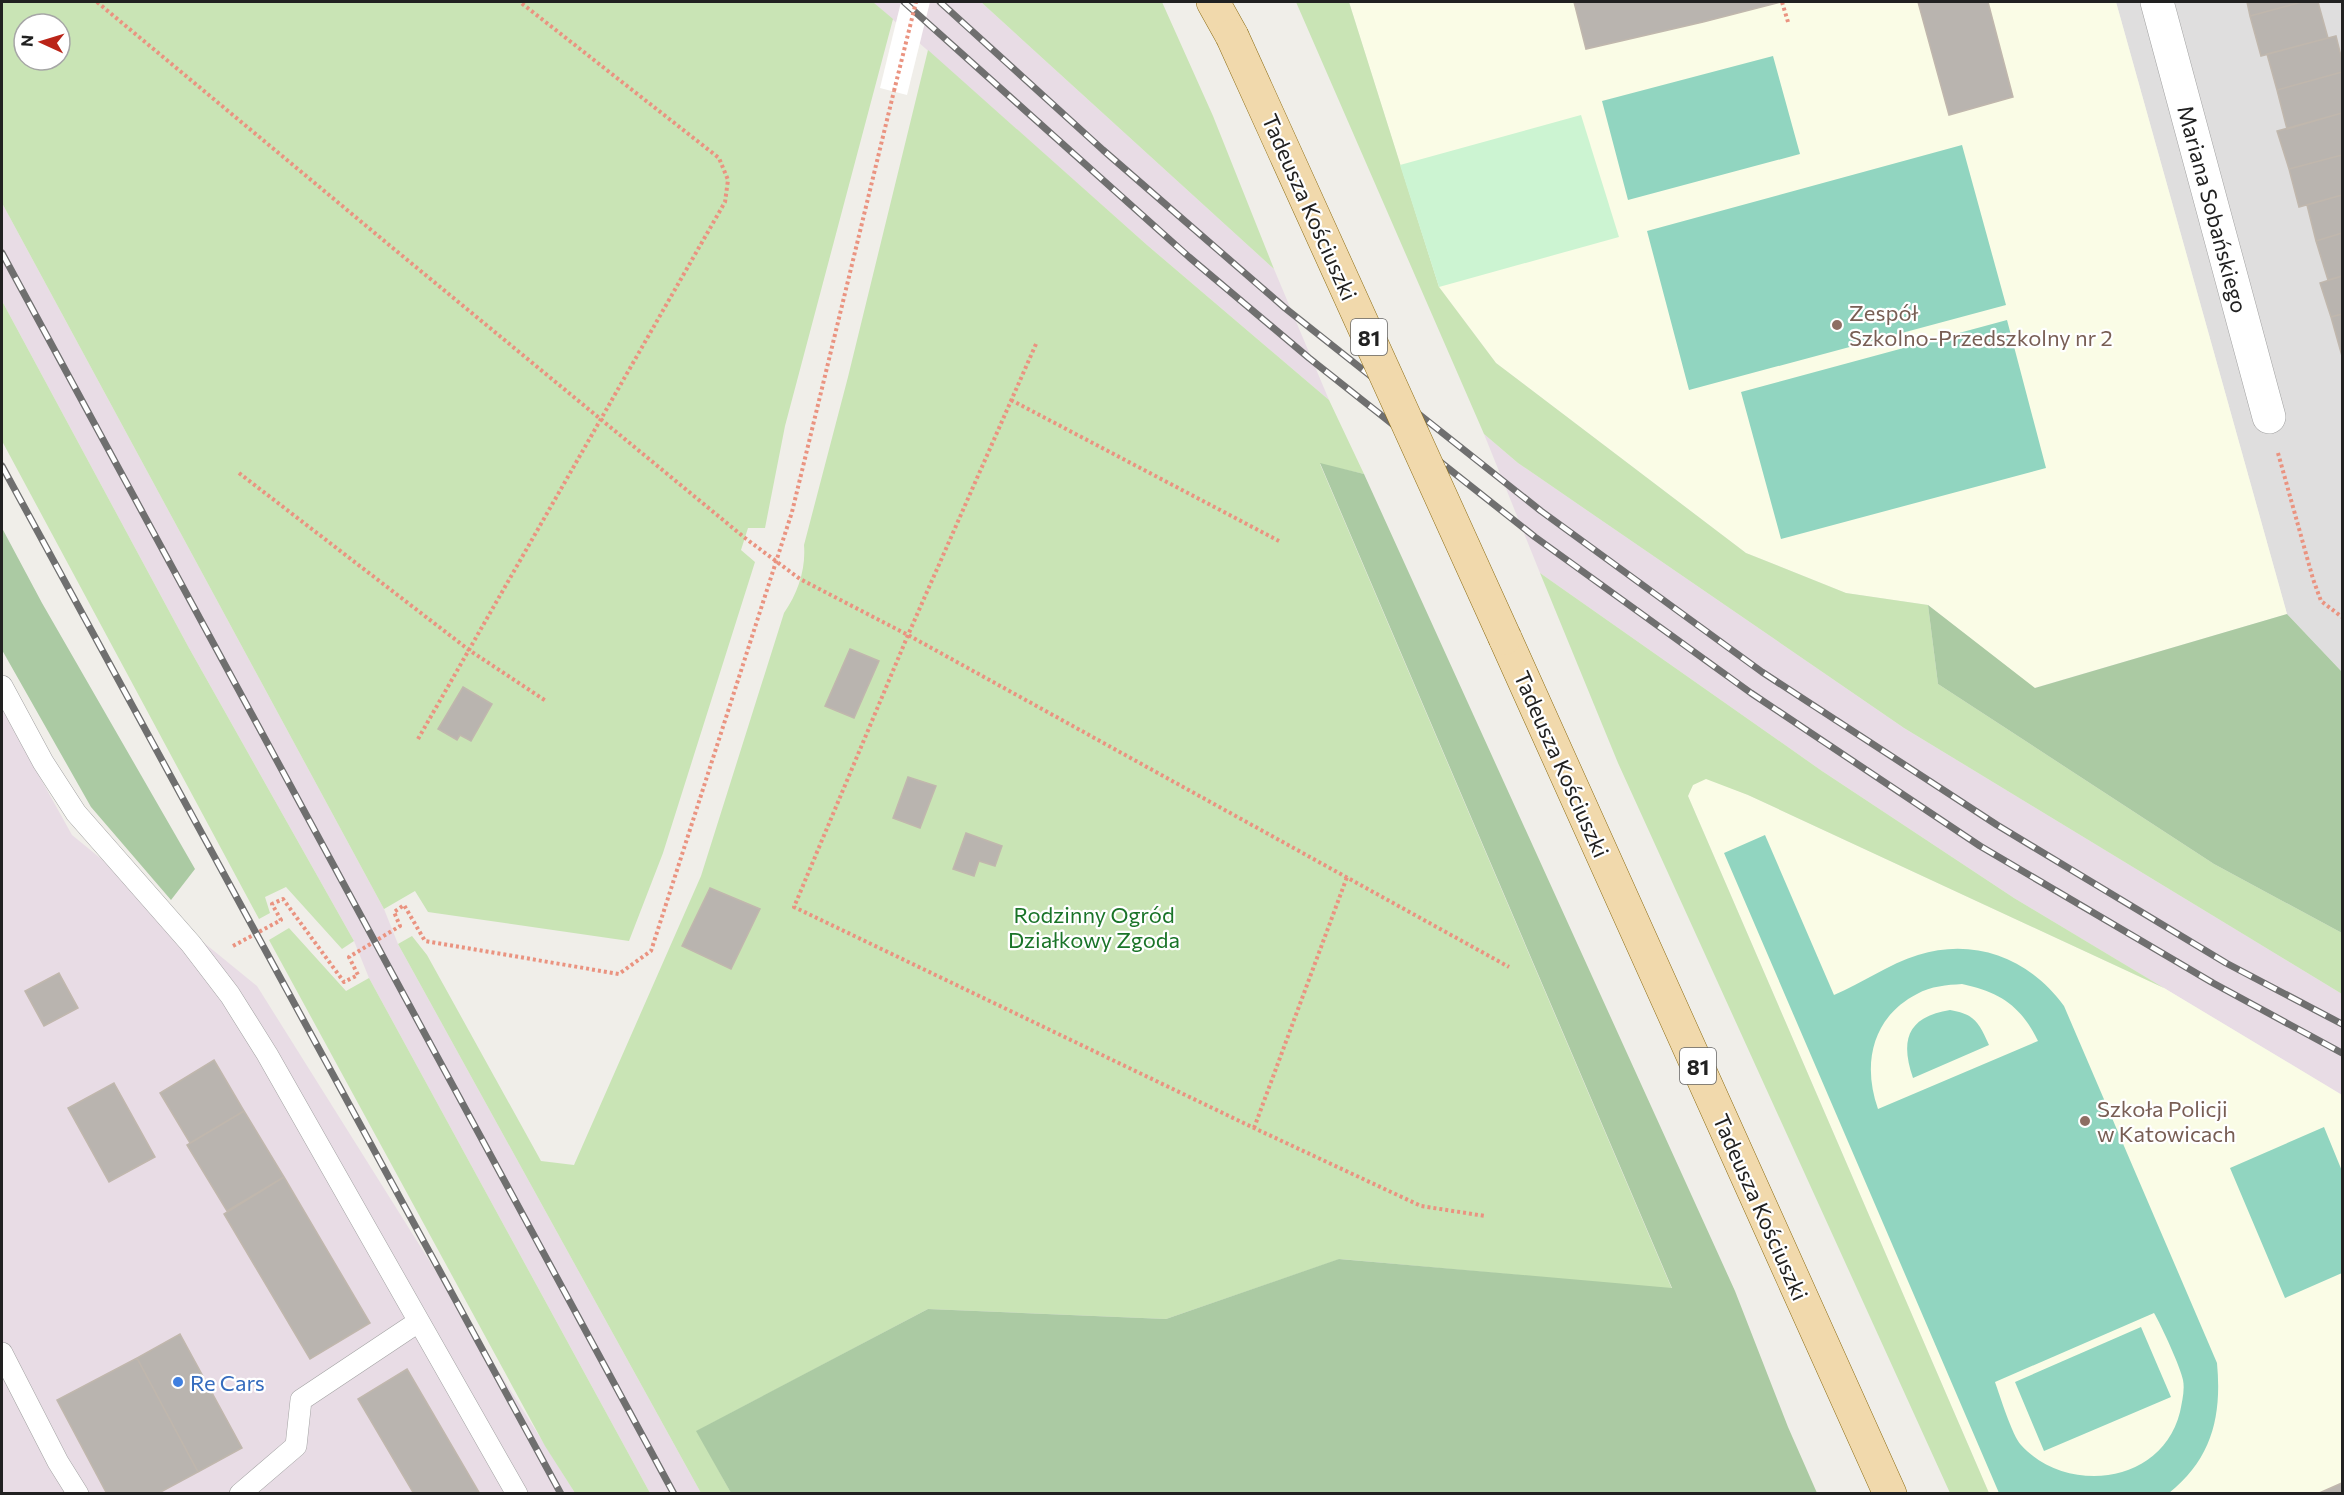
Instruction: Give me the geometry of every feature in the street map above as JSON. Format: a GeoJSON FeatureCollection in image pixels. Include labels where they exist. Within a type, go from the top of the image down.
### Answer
{"type":"FeatureCollection","features":[{"type":"Feature","properties":{"kind":"main road","name":"Tadeusza Kościuszki"},"geometry":{"type":"LineString","coordinates":[[1213,2],[1232,36],[1890,1494]]}},
{"type":"Feature","properties":{"kind":"main road","name":"Tadeusza Kościuszki"},"geometry":{"type":"LineString","coordinates":[[1224,2],[1232,36]]}},
{"type":"Feature","properties":{"kind":"street","name":"Mariana Sobańskiego"},"geometry":{"type":"LineString","coordinates":[[2157,2],[2269,417]]}},
{"type":"Feature","properties":{"kind":"lane"},"geometry":{"type":"LineString","coordinates":[[2,686],[43,762],[76,813],[184,936],[230,995],[267,1054],[517,1494]]}},
{"type":"Feature","properties":{"kind":"lane"},"geometry":{"type":"LineString","coordinates":[[240,1494],[296,1446],[301,1400],[418,1322]]}},
{"type":"Feature","properties":{"kind":"lane"},"geometry":{"type":"LineString","coordinates":[[2,1353],[58,1462],[78,1494]]}},
{"type":"Feature","properties":{"kind":"path"},"geometry":{"type":"LineString","coordinates":[[97,2],[602,420],[800,579],[908,635],[1509,967]]}},
{"type":"Feature","properties":{"kind":"path"},"geometry":{"type":"LineString","coordinates":[[418,739],[725,202],[728,180],[719,158],[520,2]]}},
{"type":"Feature","properties":{"kind":"path"},"geometry":{"type":"LineString","coordinates":[[237,954],[233,946],[281,920],[272,904],[283,899],[344,982],[358,975],[349,957],[400,926],[394,912],[404,905],[425,941],[619,974],[651,951],[792,512],[916,2]]}},
{"type":"Feature","properties":{"kind":"path"},"geometry":{"type":"LineString","coordinates":[[1782,2],[1788,22]]}},
{"type":"Feature","properties":{"kind":"path"},"geometry":{"type":"LineString","coordinates":[[1036,344],[908,635],[794,907],[1421,1206],[1485,1216]]}},
{"type":"Feature","properties":{"kind":"path"},"geometry":{"type":"LineString","coordinates":[[1011,400],[1279,541]]}},
{"type":"Feature","properties":{"kind":"path"},"geometry":{"type":"LineString","coordinates":[[2269,417],[2321,601],[2343,617]]}},
{"type":"Feature","properties":{"kind":"path"},"geometry":{"type":"LineString","coordinates":[[239,473],[469,650],[546,701]]}},
{"type":"Feature","properties":{"kind":"path"},"geometry":{"type":"LineString","coordinates":[[1254,1128],[1347,877]]}},
{"type":"Feature","properties":{"kind":"shaded area"},"geometry":{"type":"Polygon","coordinates":[[[873,2],[981,2],[1274,269],[1329,400],[1147,245],[873,2]]]}},
{"type":"Feature","properties":{"kind":"shaded area","name":"Zespół Szkolno-Przedszkolny nr 2"},"geometry":{"type":"Polygon","coordinates":[[[1349,2],[2116,2],[2287,614],[2034,688],[1928,605],[1846,593],[1746,553],[1496,363],[1439,287],[1349,2]]]}},
{"type":"Feature","properties":{"kind":"shaded area"},"geometry":{"type":"Polygon","coordinates":[[[2116,2],[2342,2],[2342,672],[2287,614],[2116,2]]]}},
{"type":"Feature","properties":{"kind":"shaded area"},"geometry":{"type":"Polygon","coordinates":[[[2,203],[384,909],[398,944],[701,1493],[650,1493],[369,978],[354,941],[189,648],[2,301],[2,203]]]}},
{"type":"Feature","properties":{"kind":"shaded area"},"geometry":{"type":"Polygon","coordinates":[[[1484,434],[1518,463],[1904,728],[2342,994],[2342,1095],[2014,898],[1822,771],[1540,573],[1484,434]]]}},
{"type":"Feature","properties":{"kind":"shaded area"},"geometry":{"type":"Polygon","coordinates":[[[2,709],[72,835],[257,986],[575,1493],[2,1493],[2,709]]]}},
{"type":"Feature","properties":{"kind":"shaded area","name":"Szkoła Policji w Katowicach"},"geometry":{"type":"Polygon","coordinates":[[[1706,778],[1748,795],[2164,988],[2342,1095],[2342,1493],[1989,1493],[1688,796],[1693,785],[1706,778]]]}},
{"type":"Feature","properties":{"kind":"green space"},"geometry":{"type":"Polygon","coordinates":[[[2,2],[873,2],[893,19],[785,426],[765,528],[748,528],[741,550],[755,562],[663,853],[629,941],[428,912],[415,891],[384,909],[2,203],[2,2]]]}},
{"type":"Feature","properties":{"kind":"green space"},"geometry":{"type":"Polygon","coordinates":[[[981,2],[1162,2],[1213,116],[1274,269],[981,2]]]}},
{"type":"Feature","properties":{"kind":"green space"},"geometry":{"type":"Polygon","coordinates":[[[1296,2],[1349,2],[1439,287],[1496,363],[1746,553],[1846,593],[1928,605],[1938,684],[2214,864],[2342,933],[2342,994],[1904,728],[1518,463],[1484,434],[1296,2]]]}},
{"type":"Feature","properties":{"kind":"green space","name":"Rodzinny Ogród Działkowy Zgoda"},"geometry":{"type":"Polygon","coordinates":[[[928,50],[1147,245],[1329,400],[1364,474],[1320,464],[1672,1289],[1340,1259],[1166,1319],[928,1309],[697,1431],[731,1493],[701,1493],[398,944],[412,936],[427,955],[541,1161],[574,1165],[701,876],[784,613],[800,581],[804,563],[804,545],[848,377],[928,50]]]}},
{"type":"Feature","properties":{"kind":"green space"},"geometry":{"type":"Polygon","coordinates":[[[1773,56],[1800,154],[1628,200],[1602,101],[1773,56]]]}},
{"type":"Feature","properties":{"kind":"green space"},"geometry":{"type":"Polygon","coordinates":[[[1581,115],[1619,237],[1439,287],[1400,165],[1581,115]]]}},
{"type":"Feature","properties":{"kind":"green space"},"geometry":{"type":"Polygon","coordinates":[[[1962,145],[2006,305],[1689,390],[1647,231],[1962,145]]]}},
{"type":"Feature","properties":{"kind":"green space"},"geometry":{"type":"Polygon","coordinates":[[[2,301],[189,648],[354,941],[342,949],[286,887],[265,897],[270,913],[259,919],[2,441],[2,301]]]}},
{"type":"Feature","properties":{"kind":"green space"},"geometry":{"type":"Polygon","coordinates":[[[2007,320],[2046,468],[1781,539],[1741,392],[2007,320]]]}},
{"type":"Feature","properties":{"kind":"green space"},"geometry":{"type":"Polygon","coordinates":[[[1320,463],[1364,474],[1735,1291],[1788,1427],[1817,1493],[731,1493],[696,1431],[928,1309],[1166,1319],[1339,1259],[1672,1288],[1320,463]]]}},
{"type":"Feature","properties":{"kind":"green space"},"geometry":{"type":"Polygon","coordinates":[[[2,528],[42,603],[195,869],[171,900],[91,807],[2,650],[2,528]]]}},
{"type":"Feature","properties":{"kind":"green space"},"geometry":{"type":"Polygon","coordinates":[[[1540,573],[1822,771],[2014,898],[2164,988],[1748,795],[1706,779],[1693,785],[1688,796],[1989,1493],[1950,1493],[1618,763],[1540,573]]]}},
{"type":"Feature","properties":{"kind":"green space"},"geometry":{"type":"Polygon","coordinates":[[[1928,605],[2035,688],[2287,614],[2342,672],[2342,933],[2214,864],[1938,684],[1928,605]]]}},
{"type":"Feature","properties":{"kind":"green space"},"geometry":{"type":"Polygon","coordinates":[[[1765,835],[1834,995],[1907,959],[1939,950],[1960,949],[2000,956],[2018,964],[2035,976],[2064,1006],[2217,1363],[2218,1401],[2211,1435],[2195,1466],[2169,1493],[1999,1493],[1724,853],[1765,835]],[[1962,984],[1945,985],[1922,991],[1890,1015],[1881,1029],[1871,1059],[1873,1092],[1878,1109],[2038,1041],[2024,1018],[2008,1002],[1988,991],[1962,984]],[[2154,1313],[1995,1382],[2010,1424],[2021,1445],[2040,1461],[2063,1471],[2087,1476],[2111,1475],[2134,1468],[2154,1455],[2170,1436],[2180,1412],[2184,1388],[2179,1366],[2154,1313]]]}},
{"type":"Feature","properties":{"kind":"green space"},"geometry":{"type":"Polygon","coordinates":[[[289,928],[346,991],[369,978],[650,1493],[575,1493],[545,1446],[269,940],[289,928]]]}},
{"type":"Feature","properties":{"kind":"green space"},"geometry":{"type":"Polygon","coordinates":[[[1950,1010],[1971,1017],[1989,1045],[1913,1078],[1907,1052],[1910,1032],[1924,1018],[1950,1010]]]}},
{"type":"Feature","properties":{"kind":"green space"},"geometry":{"type":"Polygon","coordinates":[[[2324,1127],[2342,1171],[2342,1273],[2285,1298],[2230,1168],[2324,1127]]]}},
{"type":"Feature","properties":{"kind":"green space"},"geometry":{"type":"Polygon","coordinates":[[[2141,1327],[2171,1397],[2044,1451],[2015,1382],[2141,1327]]]}},
{"type":"Feature","properties":{"kind":"pier"},"geometry":{"type":"Polygon","coordinates":[[[901,2],[930,2],[907,95],[880,88],[901,2]]]}},
{"type":"Feature","properties":{"kind":"building"},"geometry":{"type":"Polygon","coordinates":[[[1574,2],[1781,2],[1586,49],[1574,2]]]}},
{"type":"Feature","properties":{"kind":"building"},"geometry":{"type":"Polygon","coordinates":[[[1918,2],[1988,2],[2013,97],[1949,115],[1918,2]]]}},
{"type":"Feature","properties":{"kind":"building"},"geometry":{"type":"Polygon","coordinates":[[[2247,2],[2302,2],[2250,16],[2247,2]]]}},
{"type":"Feature","properties":{"kind":"building"},"geometry":{"type":"Polygon","coordinates":[[[2302,2],[2318,2],[2328,38],[2261,56],[2250,16],[2302,2]]]}},
{"type":"Feature","properties":{"kind":"building"},"geometry":{"type":"Polygon","coordinates":[[[2336,36],[2342,60],[2342,72],[2277,90],[2267,54],[2336,36]]]}},
{"type":"Feature","properties":{"kind":"building"},"geometry":{"type":"Polygon","coordinates":[[[2342,72],[2342,113],[2287,129],[2277,90],[2342,72]]]}},
{"type":"Feature","properties":{"kind":"building"},"geometry":{"type":"Polygon","coordinates":[[[2342,113],[2342,155],[2289,169],[2277,131],[2342,113]]]}},
{"type":"Feature","properties":{"kind":"building"},"geometry":{"type":"Polygon","coordinates":[[[2342,155],[2342,195],[2299,207],[2289,169],[2342,155]]]}},
{"type":"Feature","properties":{"kind":"building"},"geometry":{"type":"Polygon","coordinates":[[[2342,195],[2342,233],[2316,241],[2307,205],[2342,195]]]}},
{"type":"Feature","properties":{"kind":"building"},"geometry":{"type":"Polygon","coordinates":[[[2342,233],[2342,276],[2328,280],[2316,241],[2342,233]]]}},
{"type":"Feature","properties":{"kind":"building"},"geometry":{"type":"Polygon","coordinates":[[[2342,276],[2342,314],[2331,317],[2320,283],[2342,276]]]}},
{"type":"Feature","properties":{"kind":"building"},"geometry":{"type":"Polygon","coordinates":[[[2342,314],[2342,356],[2331,317],[2342,314]]]}},
{"type":"Feature","properties":{"kind":"building"},"geometry":{"type":"Polygon","coordinates":[[[850,649],[879,661],[854,718],[825,706],[850,649]]]}},
{"type":"Feature","properties":{"kind":"building"},"geometry":{"type":"Polygon","coordinates":[[[463,687],[492,704],[471,741],[460,735],[457,740],[438,729],[463,687]]]}},
{"type":"Feature","properties":{"kind":"building"},"geometry":{"type":"Polygon","coordinates":[[[908,777],[936,786],[920,828],[893,818],[908,777]]]}},
{"type":"Feature","properties":{"kind":"building"},"geometry":{"type":"Polygon","coordinates":[[[966,833],[1002,846],[995,866],[979,861],[974,876],[953,869],[966,833]]]}},
{"type":"Feature","properties":{"kind":"building"},"geometry":{"type":"Polygon","coordinates":[[[710,888],[760,909],[731,969],[682,946],[710,888]]]}},
{"type":"Feature","properties":{"kind":"building"},"geometry":{"type":"Polygon","coordinates":[[[59,973],[78,1008],[44,1026],[25,991],[59,973]]]}},
{"type":"Feature","properties":{"kind":"building"},"geometry":{"type":"Polygon","coordinates":[[[214,1060],[244,1111],[190,1143],[160,1093],[214,1060]]]}},
{"type":"Feature","properties":{"kind":"building"},"geometry":{"type":"Polygon","coordinates":[[[114,1083],[155,1157],[109,1182],[68,1108],[114,1083]]]}},
{"type":"Feature","properties":{"kind":"building"},"geometry":{"type":"Polygon","coordinates":[[[244,1111],[284,1177],[227,1211],[187,1145],[244,1111]]]}},
{"type":"Feature","properties":{"kind":"building"},"geometry":{"type":"Polygon","coordinates":[[[284,1177],[370,1323],[310,1359],[224,1214],[284,1177]]]}},
{"type":"Feature","properties":{"kind":"building","name":"Re Cars"},"geometry":{"type":"Polygon","coordinates":[[[180,1334],[242,1448],[198,1472],[137,1358],[180,1334]]]}},
{"type":"Feature","properties":{"kind":"building"},"geometry":{"type":"Polygon","coordinates":[[[137,1358],[198,1472],[157,1494],[107,1494],[57,1400],[137,1358]]]}},
{"type":"Feature","properties":{"kind":"building"},"geometry":{"type":"Polygon","coordinates":[[[407,1369],[480,1494],[414,1494],[358,1399],[407,1369]]]}},
{"type":"Feature","properties":{"kind":"building"},"geometry":{"type":"Polygon","coordinates":[[[2342,1483],[2342,1494],[2317,1494],[2342,1483]]]}},
{"type":"Feature","properties":{"kind":"railway"},"geometry":{"type":"LineString","coordinates":[[904,2],[1189,257],[1309,358],[1535,537],[1751,693],[1980,846],[2213,983],[2342,1053]]}},
{"type":"Feature","properties":{"kind":"railway"},"geometry":{"type":"LineString","coordinates":[[940,2],[1103,150],[1285,308],[1541,511],[1762,672],[1997,825],[2226,963],[2342,1024]]}},
{"type":"Feature","properties":{"kind":"railway"},"geometry":{"type":"LineString","coordinates":[[2,253],[674,1494]]}},
{"type":"Feature","properties":{"kind":"railway"},"geometry":{"type":"LineString","coordinates":[[2,466],[561,1494]]}},
{"type":"Feature","properties":{"kind":"place","name":"Zespół Szkolno-Przedszkolny nr 2"},"geometry":{"type":"Point","coordinates":[1837,325]}},
{"type":"Feature","properties":{"kind":"place","name":"Szkoła Policji w Katowicach"},"geometry":{"type":"Point","coordinates":[2085,1121]}},
{"type":"Feature","properties":{"kind":"place","name":"Re Cars"},"geometry":{"type":"Point","coordinates":[178,1382]}}]}
